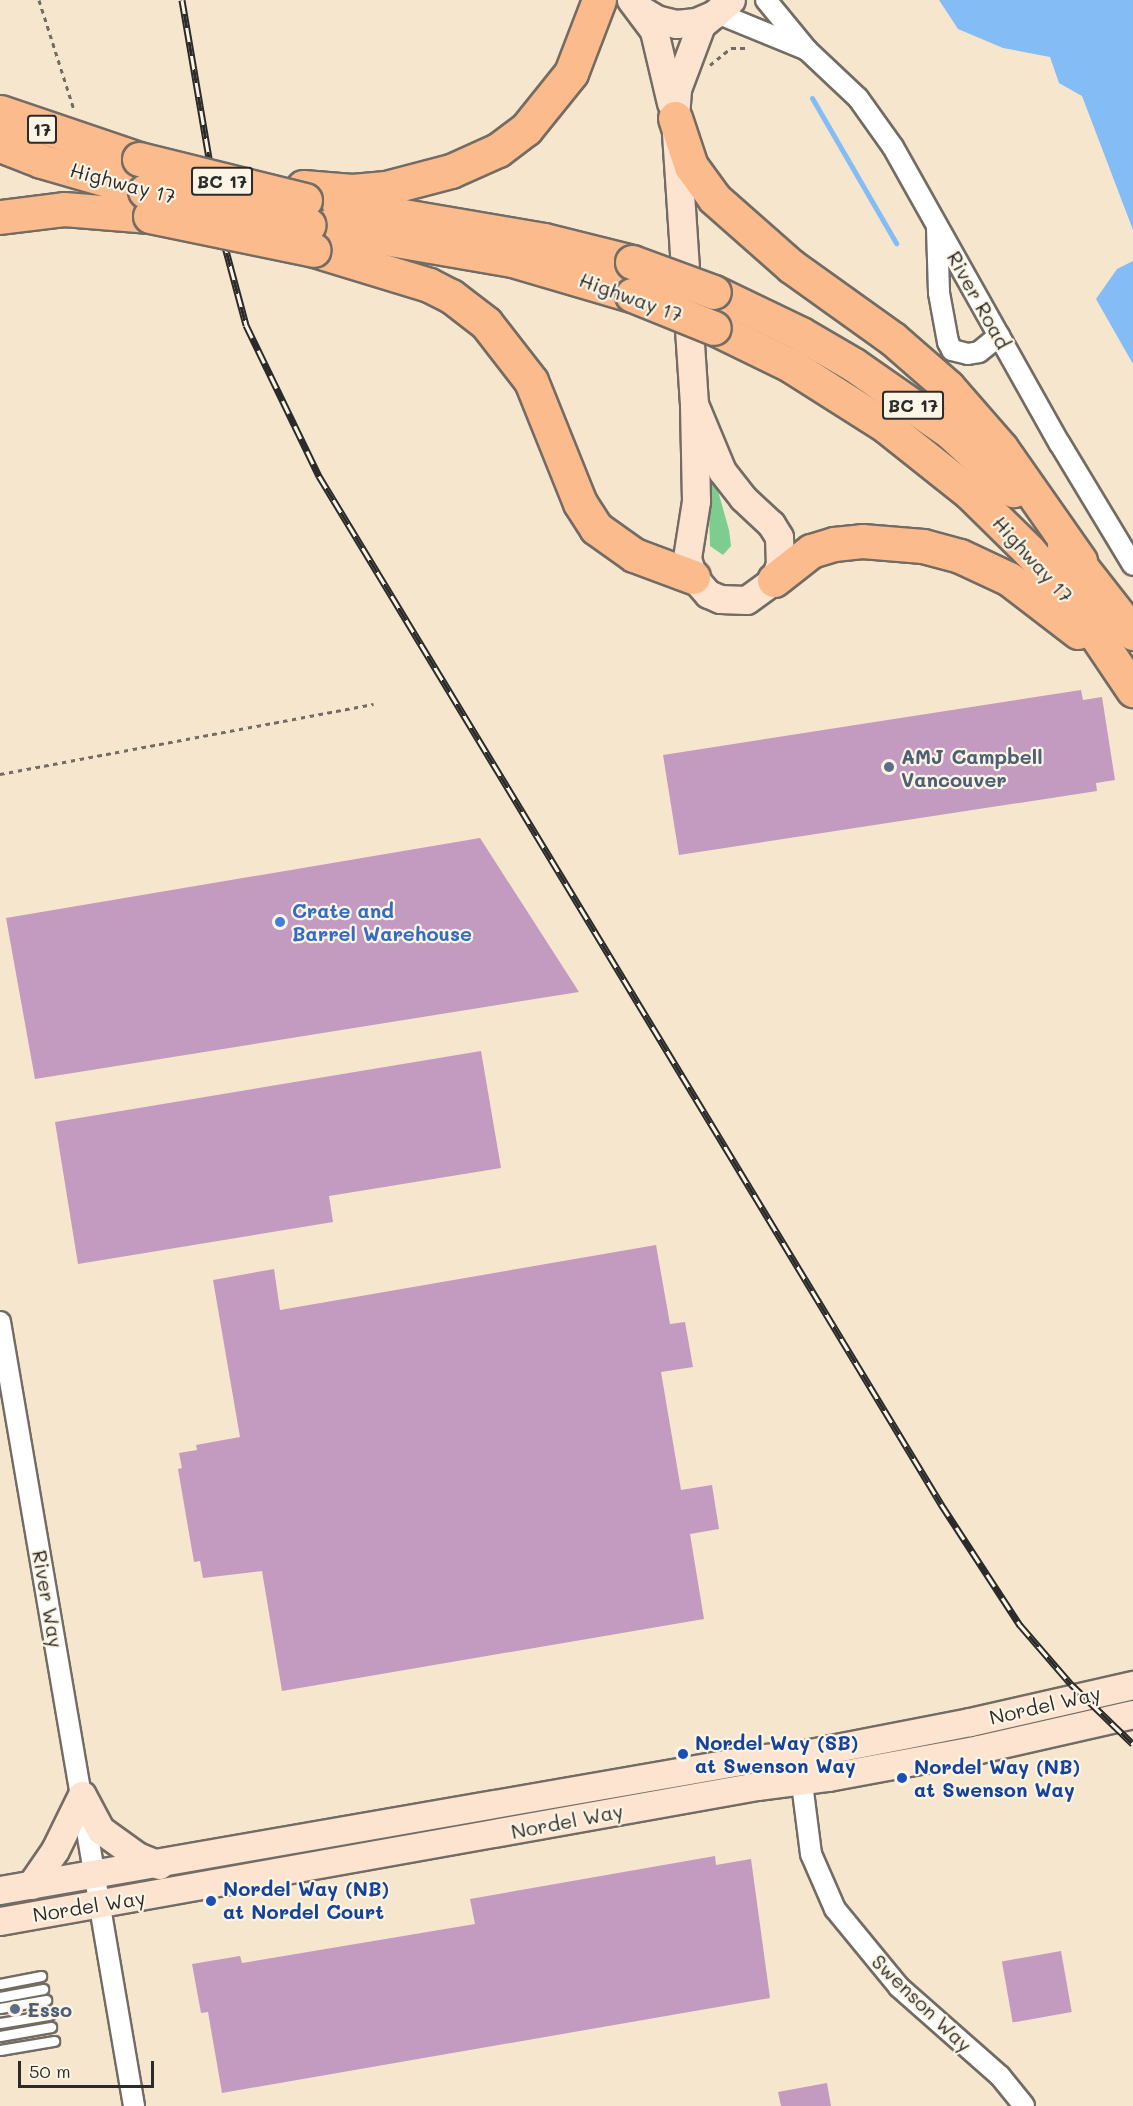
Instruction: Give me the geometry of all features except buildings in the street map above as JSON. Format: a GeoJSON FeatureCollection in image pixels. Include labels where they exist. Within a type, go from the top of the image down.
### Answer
{"type":"FeatureCollection","features":[{"type":"Feature","properties":{"kind":"highway"},"geometry":{"type":"LineString","coordinates":[[308,216],[352,191],[386,188],[451,171],[498,150],[526,129],[571,73],[599,0]]}},
{"type":"Feature","properties":{"kind":"highway","name":"Highway 17"},"geometry":{"type":"LineString","coordinates":[[0,112],[86,143],[308,216],[512,260],[632,295],[714,328],[790,365],[849,402],[921,452],[969,492],[1029,551],[1074,604],[1133,690]]}},
{"type":"Feature","properties":{"kind":"highway"},"geometry":{"type":"LineString","coordinates":[[675,118],[691,166],[714,198],[791,266],[893,339],[948,387],[1001,448],[1080,561]]}},
{"type":"Feature","properties":{"kind":"highway","name":"Highway 17"},"geometry":{"type":"LineString","coordinates":[[0,145],[147,204],[308,216],[544,240],[632,262],[714,292],[801,334],[917,407],[988,466],[1080,561],[1133,633]]}},
{"type":"Feature","properties":{"kind":"highway"},"geometry":{"type":"LineString","coordinates":[[0,216],[147,204]]}},
{"type":"Feature","properties":{"kind":"highway"},"geometry":{"type":"LineString","coordinates":[[308,216],[429,285],[477,316],[502,340],[531,381],[580,503],[596,528],[634,555],[693,577]]}},
{"type":"Feature","properties":{"kind":"highway","name":"BC 17"},"geometry":{"type":"LineString","coordinates":[[774,580],[811,551],[834,544],[888,542],[960,556],[1009,579],[1054,611],[1133,690]]}},
{"type":"Feature","properties":{"kind":"street","name":"River Road"},"geometry":{"type":"LineString","coordinates":[[766,0],[807,50],[837,76],[874,118],[1133,565]]}},
{"type":"Feature","properties":{"kind":"street"},"geometry":{"type":"LineString","coordinates":[[635,4],[656,19],[676,24],[696,22],[721,9]]}},
{"type":"Feature","properties":{"kind":"street"},"geometry":{"type":"LineString","coordinates":[[635,4],[660,46],[675,118],[694,404],[696,501],[687,550],[693,577],[708,594],[734,601],[751,598],[774,580],[781,556],[776,531],[722,471],[694,404]]}},
{"type":"Feature","properties":{"kind":"street","name":"River Road"},"geometry":{"type":"LineString","coordinates":[[721,9],[807,50]]}},
{"type":"Feature","properties":{"kind":"street"},"geometry":{"type":"LineString","coordinates":[[675,118],[678,89],[689,51],[701,24],[721,9]]}},
{"type":"Feature","properties":{"kind":"street"},"geometry":{"type":"LineString","coordinates":[[937,225],[939,293],[948,342],[952,350],[968,354],[979,352],[999,336]]}},
{"type":"Feature","properties":{"kind":"street","name":"River Way"},"geometry":{"type":"LineString","coordinates":[[0,1322],[134,2106]]}},
{"type":"Feature","properties":{"kind":"street","name":"Nordel Way"},"geometry":{"type":"LineString","coordinates":[[0,1921],[101,1904],[800,1768],[1133,1685]]}},
{"type":"Feature","properties":{"kind":"street","name":"Nordel Way"},"geometry":{"type":"LineString","coordinates":[[0,1890],[159,1865],[753,1759],[800,1768],[979,1749],[1133,1714]]}},
{"type":"Feature","properties":{"kind":"street","name":"Swenson Way"},"geometry":{"type":"LineString","coordinates":[[800,1768],[811,1854],[835,1909],[900,1987],[1000,2076],[1023,2106]]}},
{"type":"Feature","properties":{"kind":"street"},"geometry":{"type":"LineString","coordinates":[[82,1795],[101,1830],[137,1856],[159,1865]]}},
{"type":"Feature","properties":{"kind":"street"},"geometry":{"type":"LineString","coordinates":[[31,1885],[55,1850],[82,1795]]}},
{"type":"Feature","properties":{"kind":"lane"},"geometry":{"type":"LineString","coordinates":[[0,1984],[41,1976]]}},
{"type":"Feature","properties":{"kind":"lane"},"geometry":{"type":"LineString","coordinates":[[0,1996],[44,1989]]}},
{"type":"Feature","properties":{"kind":"lane"},"geometry":{"type":"LineString","coordinates":[[0,2008],[46,2000]]}},
{"type":"Feature","properties":{"kind":"lane"},"geometry":{"type":"LineString","coordinates":[[0,2023],[49,2015]]}},
{"type":"Feature","properties":{"kind":"lane"},"geometry":{"type":"LineString","coordinates":[[0,2036],[51,2027]]}},
{"type":"Feature","properties":{"kind":"lane"},"geometry":{"type":"LineString","coordinates":[[0,2050],[54,2041]]}},
{"type":"Feature","properties":{"kind":"path"},"geometry":{"type":"LineString","coordinates":[[39,0],[86,143]]}},
{"type":"Feature","properties":{"kind":"path"},"geometry":{"type":"LineString","coordinates":[[715,60],[731,48],[751,48]]}},
{"type":"Feature","properties":{"kind":"path"},"geometry":{"type":"LineString","coordinates":[[0,774],[374,704]]}},
{"type":"Feature","properties":{"kind":"green space"},"geometry":{"type":"Polygon","coordinates":[[[711,479],[718,491],[729,530],[731,546],[723,555],[710,546],[708,481],[711,479]]]}},
{"type":"Feature","properties":{"kind":"water"},"geometry":{"type":"Polygon","coordinates":[[[939,0],[1133,0],[1133,230],[1082,96],[1059,83],[1050,57],[1003,48],[958,29],[939,0]]]}},
{"type":"Feature","properties":{"kind":"water"},"geometry":{"type":"Polygon","coordinates":[[[1133,261],[1133,364],[1096,299],[1117,269],[1133,261]]]}},
{"type":"Feature","properties":{"kind":"waterway"},"geometry":{"type":"LineString","coordinates":[[812,98],[896,243]]}},
{"type":"Feature","properties":{"kind":"railway"},"geometry":{"type":"LineString","coordinates":[[182,0],[223,239],[246,325],[319,476],[941,1504],[1020,1625],[1071,1684],[1133,1744]]}},
{"type":"Feature","properties":{"kind":"place","name":"AMJ Campbell Vancouver"},"geometry":{"type":"Point","coordinates":[889,767]}},
{"type":"Feature","properties":{"kind":"place","name":"Crate and Barrel Warehouse"},"geometry":{"type":"Point","coordinates":[280,922]}},
{"type":"Feature","properties":{"kind":"place","name":"Nordel Way (SB) at Swenson Way"},"geometry":{"type":"Point","coordinates":[683,1754]}},
{"type":"Feature","properties":{"kind":"place","name":"Nordel Way (NB) at Swenson Way"},"geometry":{"type":"Point","coordinates":[902,1778]}},
{"type":"Feature","properties":{"kind":"place","name":"Nordel Way (NB) at Nordel Court"},"geometry":{"type":"Point","coordinates":[211,1901]}},
{"type":"Feature","properties":{"kind":"place","name":"Esso"},"geometry":{"type":"Point","coordinates":[15,2009]}}]}
